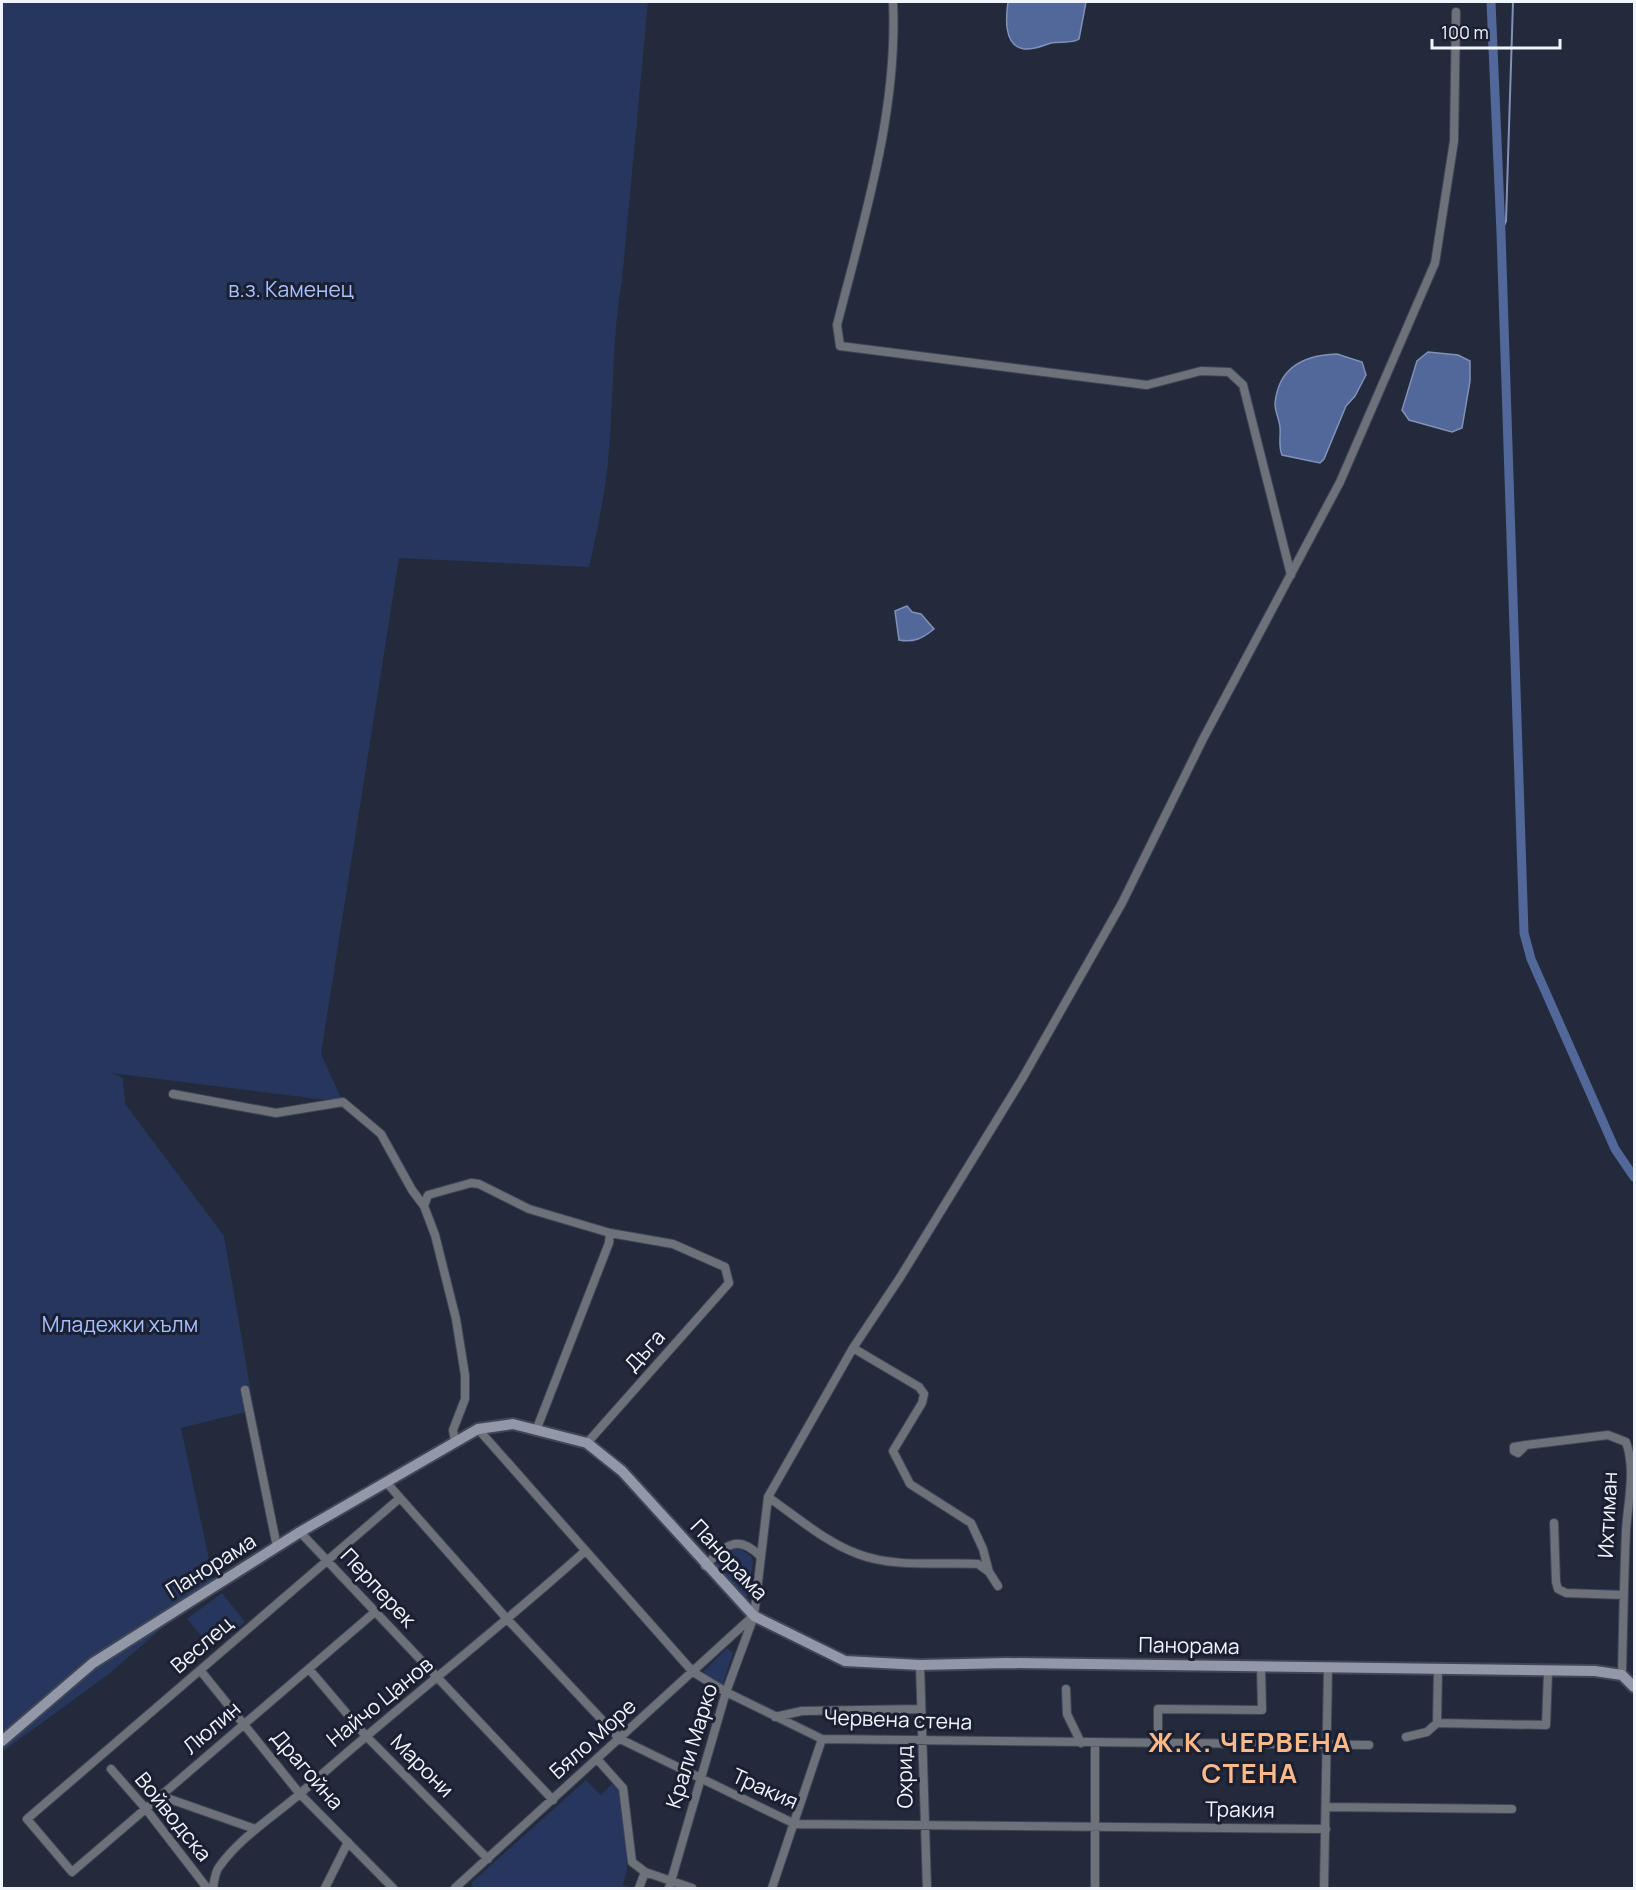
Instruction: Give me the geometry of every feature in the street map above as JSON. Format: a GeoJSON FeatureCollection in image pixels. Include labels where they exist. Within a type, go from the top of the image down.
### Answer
{"type":"FeatureCollection","features":[{"type":"Feature","properties":{"kind":"street"},"geometry":{"type":"LineString","coordinates":[[893,2],[894,30],[884,130],[837,325],[840,346],[1147,385],[1201,371],[1228,372],[1243,385],[1291,575]]}},
{"type":"Feature","properties":{"kind":"street"},"geometry":{"type":"LineString","coordinates":[[989,1572],[978,1564],[889,1562],[860,1555],[834,1543],[768,1497],[853,1348],[901,1276],[1022,1079],[1098,944],[1340,482],[1435,263],[1454,141],[1456,12]]}},
{"type":"Feature","properties":{"kind":"street"},"geometry":{"type":"LineString","coordinates":[[173,1094],[276,1113],[343,1102],[381,1134],[412,1190],[424,1206],[448,1281],[463,1356],[465,1399],[453,1430],[455,1441]]}},
{"type":"Feature","properties":{"kind":"street"},"geometry":{"type":"LineString","coordinates":[[424,1206],[428,1195],[471,1183],[529,1209],[610,1233],[609,1244],[537,1428]]}},
{"type":"Feature","properties":{"kind":"street","name":"Дъга"},"geometry":{"type":"LineString","coordinates":[[587,1443],[729,1283],[725,1268],[673,1244],[610,1233]]}},
{"type":"Feature","properties":{"kind":"street"},"geometry":{"type":"LineString","coordinates":[[853,1348],[919,1387],[924,1394],[922,1403],[893,1451],[910,1484],[971,1523],[983,1548],[989,1572],[998,1586]]}},
{"type":"Feature","properties":{"kind":"street"},"geometry":{"type":"LineString","coordinates":[[244,1390],[277,1548]]}},
{"type":"Feature","properties":{"kind":"street","name":"Панорама"},"geometry":{"type":"LineString","coordinates":[[2,1741],[93,1663],[300,1532],[455,1441],[478,1430],[513,1424],[537,1428],[587,1443],[622,1471],[705,1566],[754,1616],[846,1661],[920,1665],[1007,1663],[1595,1671],[1622,1675]]}},
{"type":"Feature","properties":{"kind":"street","name":"Червена стена"},"geometry":{"type":"LineString","coordinates":[[478,1430],[693,1672],[726,1692],[822,1739],[1369,1745]]}},
{"type":"Feature","properties":{"kind":"street","name":"Ихтиман"},"geometry":{"type":"LineString","coordinates":[[1526,1445],[1608,1435],[1626,1442],[1631,1469],[1622,1675]]}},
{"type":"Feature","properties":{"kind":"street","name":"Тракия"},"geometry":{"type":"LineString","coordinates":[[386,1482],[508,1620],[620,1739],[795,1824],[924,1823],[1326,1829]]}},
{"type":"Feature","properties":{"kind":"street","name":"Веслец"},"geometry":{"type":"LineString","coordinates":[[72,1872],[27,1819],[400,1497]]}},
{"type":"Feature","properties":{"kind":"street","name":"Крали Марко"},"geometry":{"type":"LineString","coordinates":[[670,1885],[726,1692],[754,1616],[768,1497]]}},
{"type":"Feature","properties":{"kind":"street"},"geometry":{"type":"LineString","coordinates":[[1554,1523],[1558,1589],[1566,1593],[1624,1595]]}},
{"type":"Feature","properties":{"kind":"street","name":"Перперек"},"geometry":{"type":"LineString","coordinates":[[300,1532],[553,1800]]}},
{"type":"Feature","properties":{"kind":"street"},"geometry":{"type":"LineString","coordinates":[[705,1566],[722,1549],[736,1543],[748,1544],[760,1556]]}},
{"type":"Feature","properties":{"kind":"street","name":"Найчо Цанов"},"geometry":{"type":"LineString","coordinates":[[213,1888],[217,1868],[255,1829],[300,1794],[365,1735],[508,1620],[584,1552]]}},
{"type":"Feature","properties":{"kind":"street","name":"Люлин"},"geometry":{"type":"LineString","coordinates":[[72,1872],[376,1611]]}},
{"type":"Feature","properties":{"kind":"street","name":"Бяло Море"},"geometry":{"type":"LineString","coordinates":[[456,1888],[754,1616]]}},
{"type":"Feature","properties":{"kind":"street","name":"Охрид"},"geometry":{"type":"LineString","coordinates":[[920,1665],[927,1888]]}},
{"type":"Feature","properties":{"kind":"street"},"geometry":{"type":"LineString","coordinates":[[1158,1744],[1158,1709],[1262,1710],[1261,1667]]}},
{"type":"Feature","properties":{"kind":"street"},"geometry":{"type":"LineString","coordinates":[[1324,1888],[1328,1668]]}},
{"type":"Feature","properties":{"kind":"street","name":"Марони"},"geometry":{"type":"LineString","coordinates":[[309,1669],[365,1735],[488,1859]]}},
{"type":"Feature","properties":{"kind":"street"},"geometry":{"type":"LineString","coordinates":[[1437,1723],[1438,1669]]}},
{"type":"Feature","properties":{"kind":"street","name":"Драгойна"},"geometry":{"type":"LineString","coordinates":[[200,1670],[300,1794],[393,1888]]}},
{"type":"Feature","properties":{"kind":"street"},"geometry":{"type":"LineString","coordinates":[[1406,1737],[1427,1732],[1437,1723],[1546,1725],[1548,1672]]}},
{"type":"Feature","properties":{"kind":"street"},"geometry":{"type":"LineString","coordinates":[[1622,1675],[1635,1687]]}},
{"type":"Feature","properties":{"kind":"street"},"geometry":{"type":"LineString","coordinates":[[1066,1689],[1067,1714],[1082,1743]]}},
{"type":"Feature","properties":{"kind":"street"},"geometry":{"type":"LineString","coordinates":[[776,1717],[802,1711],[920,1709]]}},
{"type":"Feature","properties":{"kind":"street"},"geometry":{"type":"LineString","coordinates":[[772,1888],[822,1739]]}},
{"type":"Feature","properties":{"kind":"street"},"geometry":{"type":"LineString","coordinates":[[1095,1743],[1095,1888]]}},
{"type":"Feature","properties":{"kind":"street"},"geometry":{"type":"LineString","coordinates":[[597,1759],[623,1788],[632,1862],[645,1872],[670,1885],[692,1888]]}},
{"type":"Feature","properties":{"kind":"street","name":"Войводска"},"geometry":{"type":"LineString","coordinates":[[111,1769],[146,1809],[207,1888]]}},
{"type":"Feature","properties":{"kind":"street"},"geometry":{"type":"LineString","coordinates":[[161,1796],[255,1829]]}},
{"type":"Feature","properties":{"kind":"street"},"geometry":{"type":"LineString","coordinates":[[1327,1807],[1512,1809]]}},
{"type":"Feature","properties":{"kind":"street"},"geometry":{"type":"LineString","coordinates":[[325,1888],[348,1842]]}},
{"type":"Feature","properties":{"kind":"street"},"geometry":{"type":"LineString","coordinates":[[639,1888],[645,1872]]}},
{"type":"Feature","properties":{"kind":"green space","name":"в.з. Каменец"},"geometry":{"type":"Polygon","coordinates":[[[2,2],[648,2],[616,322],[608,465],[589,567],[399,558],[321,1054],[343,1102],[111,1073],[123,1078],[125,1104],[224,1236],[254,1410],[181,1428],[215,1587],[163,1627],[110,1673],[2,1752],[2,2]]]}},
{"type":"Feature","properties":{"kind":"green space"},"geometry":{"type":"Polygon","coordinates":[[[731,1549],[740,1549],[751,1556],[753,1563],[746,1602],[715,1567],[719,1557],[731,1549]]]}},
{"type":"Feature","properties":{"kind":"green space"},"geometry":{"type":"Polygon","coordinates":[[[222,1593],[245,1622],[212,1648],[187,1619],[222,1593]]]}},
{"type":"Feature","properties":{"kind":"green space"},"geometry":{"type":"Polygon","coordinates":[[[727,1648],[733,1653],[722,1686],[703,1672],[727,1648]]]}},
{"type":"Feature","properties":{"kind":"green space"},"geometry":{"type":"Polygon","coordinates":[[[586,1780],[601,1795],[615,1781],[622,1788],[627,1870],[623,1885],[635,1888],[473,1887],[471,1883],[586,1780]]]}},
{"type":"Feature","properties":{"kind":"shaded area"},"geometry":{"type":"Polygon","coordinates":[[[1008,2],[1086,2],[1079,39],[1031,49],[1017,47],[1009,37],[1007,30],[1008,2]]]}},
{"type":"Feature","properties":{"kind":"shaded area"},"geometry":{"type":"Polygon","coordinates":[[[1428,352],[1458,355],[1470,361],[1470,381],[1462,428],[1452,432],[1409,420],[1402,410],[1417,361],[1428,352]]]}},
{"type":"Feature","properties":{"kind":"shaded area"},"geometry":{"type":"Polygon","coordinates":[[[1337,354],[1362,362],[1366,375],[1355,396],[1346,406],[1324,459],[1320,463],[1282,455],[1280,427],[1275,404],[1281,381],[1295,366],[1304,361],[1314,357],[1337,354]]]}},
{"type":"Feature","properties":{"kind":"shaded area"},"geometry":{"type":"Polygon","coordinates":[[[907,606],[912,612],[921,614],[934,629],[918,639],[899,640],[895,611],[907,606]]]}},
{"type":"Feature","properties":{"kind":"waterway"},"geometry":{"type":"LineString","coordinates":[[1491,2],[1501,233],[1524,933],[1531,959],[1615,1149],[1634,1177]]}},
{"type":"Feature","properties":{"kind":"waterway"},"geometry":{"type":"LineString","coordinates":[[1501,233],[1506,221],[1513,2]]}},
{"type":"Feature","properties":{"kind":"district","name":"Ж.К. ЧЕРВЕНА СТЕНА"},"geometry":{"type":"Point","coordinates":[1250,1758]}},
{"type":"Feature","properties":{"kind":"park label","name":"Младежки хълм"},"geometry":{"type":"Point","coordinates":[120,1325]}}]}
